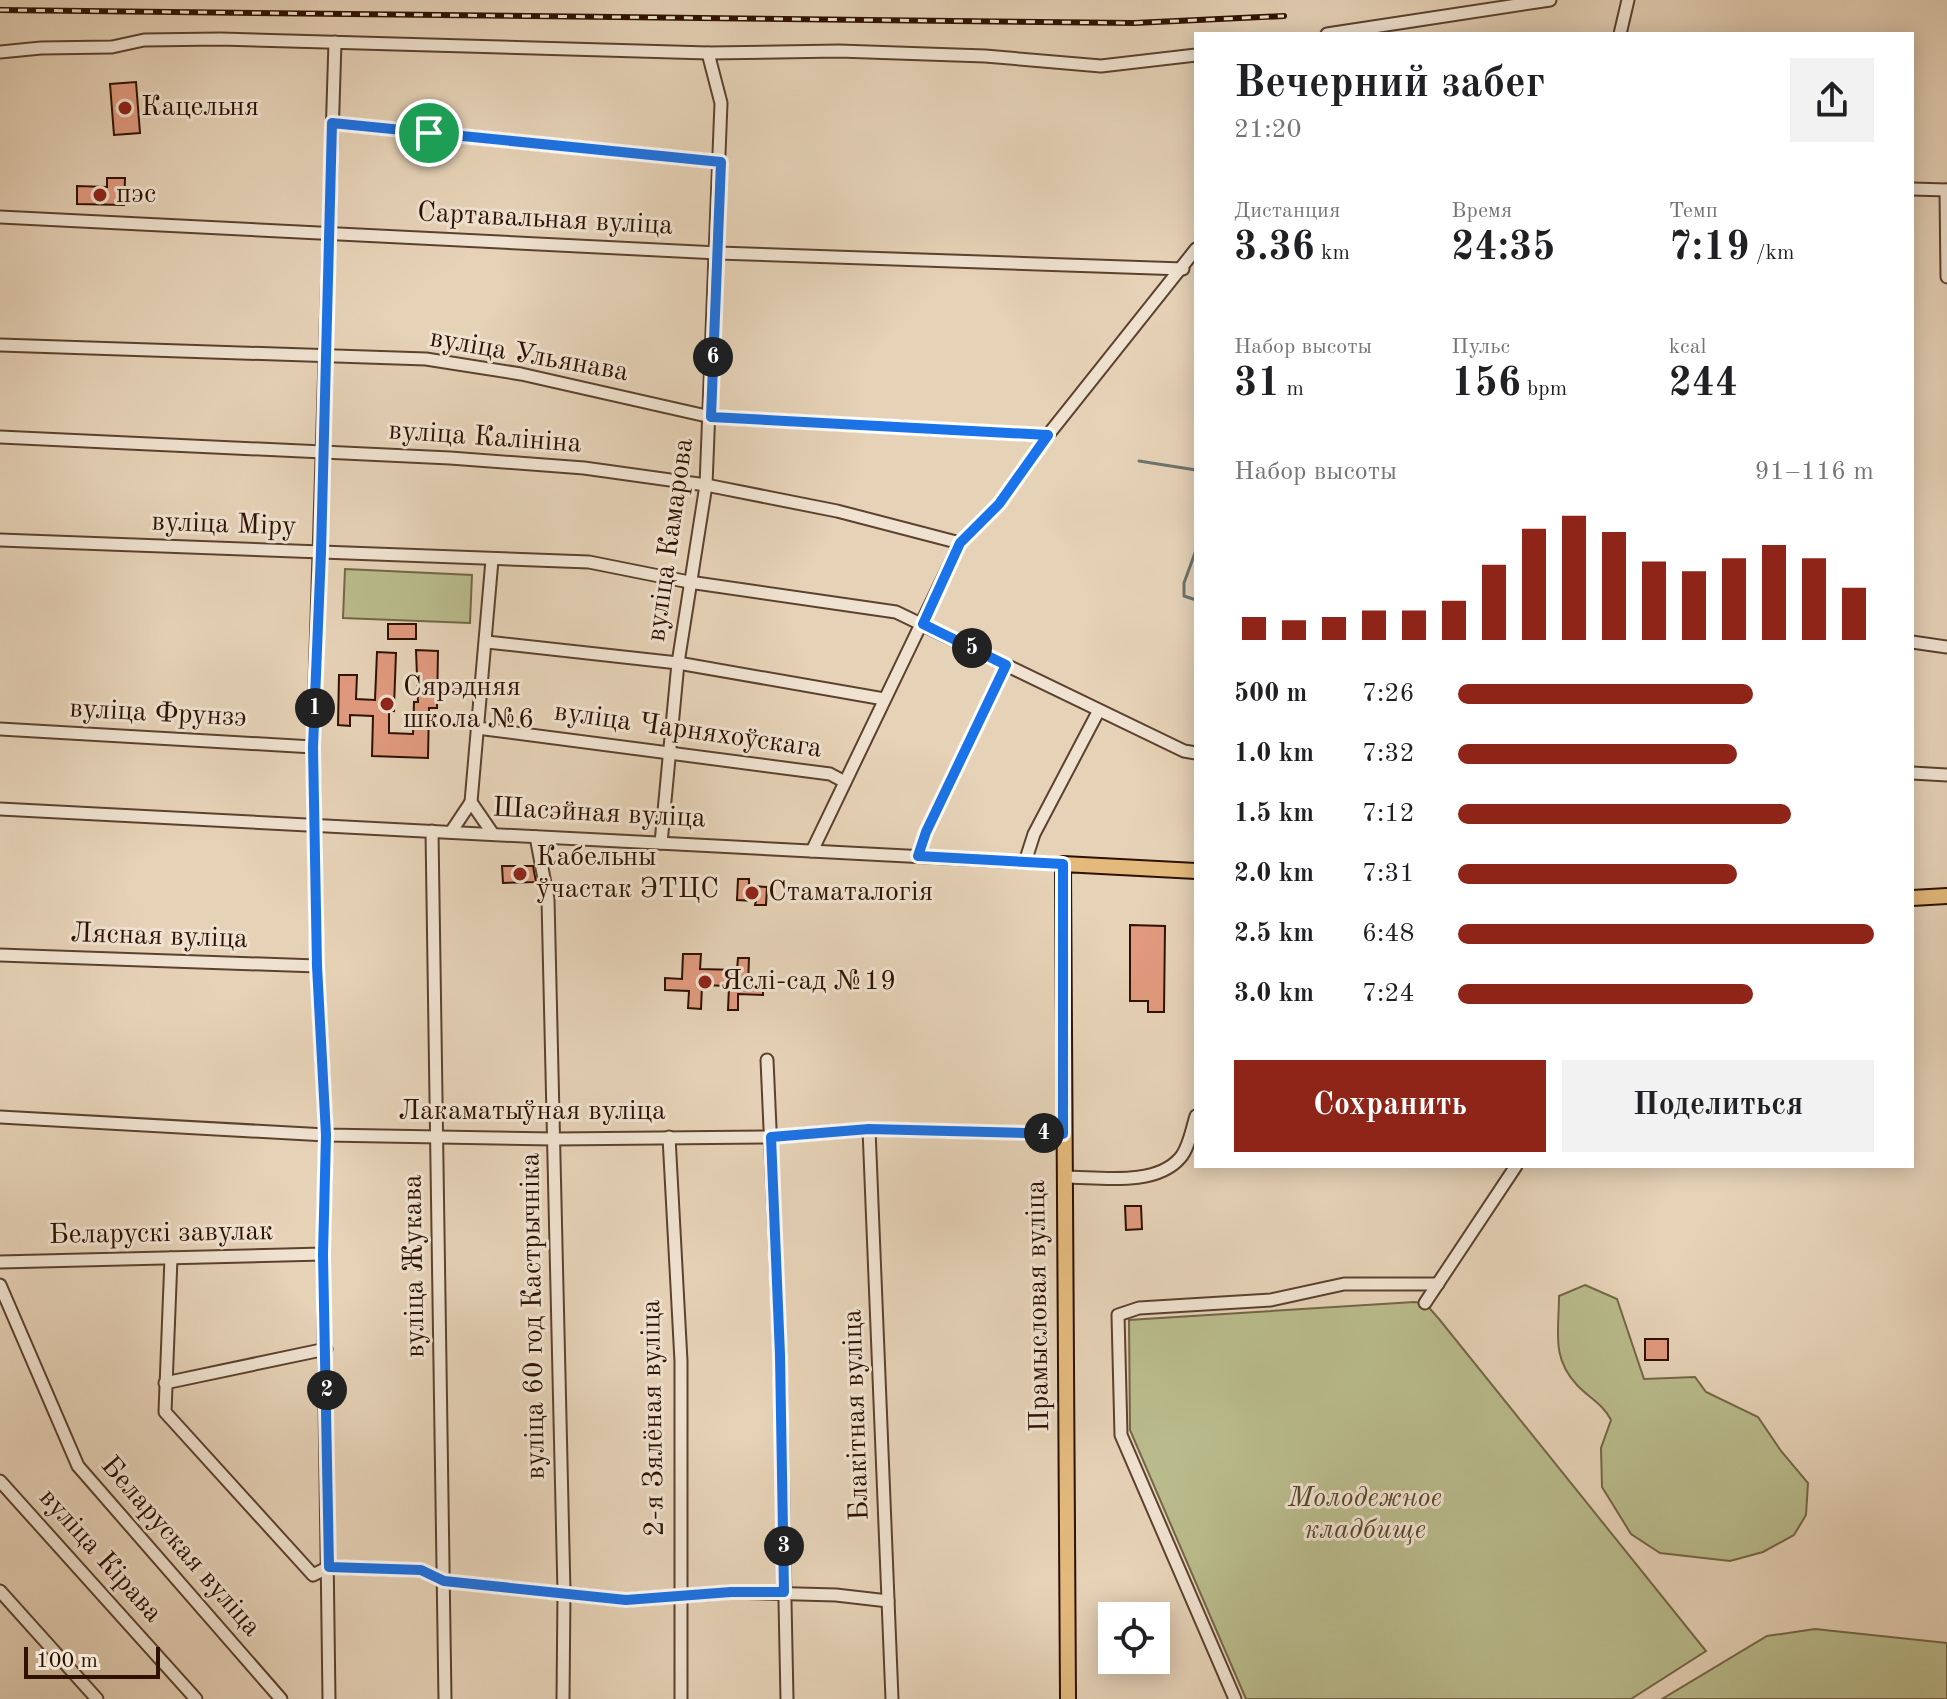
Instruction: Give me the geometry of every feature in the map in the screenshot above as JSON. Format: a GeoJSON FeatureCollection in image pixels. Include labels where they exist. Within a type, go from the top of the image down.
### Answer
{"type":"FeatureCollection","features":[{"type":"Feature","properties":{"kind":"main road","name":"Шасэйная вуліца"},"geometry":{"type":"LineString","coordinates":[[1063,864],[1194,871]]}},
{"type":"Feature","properties":{"kind":"main road","name":"Прамысловая вуліца"},"geometry":{"type":"LineString","coordinates":[[1063,864],[1068,1699]]}},
{"type":"Feature","properties":{"kind":"main road"},"geometry":{"type":"LineString","coordinates":[[1914,898],[1947,896]]}},
{"type":"Feature","properties":{"kind":"street"},"geometry":{"type":"LineString","coordinates":[[1346,32],[1550,0]]}},
{"type":"Feature","properties":{"kind":"street"},"geometry":{"type":"LineString","coordinates":[[1620,32],[1628,0]]}},
{"type":"Feature","properties":{"kind":"street"},"geometry":{"type":"LineString","coordinates":[[0,52],[112,47],[144,40],[335,42],[708,53],[839,51],[970,55],[1101,66],[1194,55]]}},
{"type":"Feature","properties":{"kind":"street"},"geometry":{"type":"LineString","coordinates":[[329,1699],[323,1254],[326,1135],[317,966],[313,747],[335,42]]}},
{"type":"Feature","properties":{"kind":"street","name":"вуліца Камарова"},"geometry":{"type":"LineString","coordinates":[[661,843],[678,663],[706,485],[711,417],[721,103],[708,53]]}},
{"type":"Feature","properties":{"kind":"street"},"geometry":{"type":"LineString","coordinates":[[332,123],[721,162]]}},
{"type":"Feature","properties":{"kind":"street"},"geometry":{"type":"LineString","coordinates":[[1914,189],[1946,190],[1947,277]]}},
{"type":"Feature","properties":{"kind":"street","name":"Сартавальная вуліца"},"geometry":{"type":"LineString","coordinates":[[0,217],[718,253],[1183,269]]}},
{"type":"Feature","properties":{"kind":"street"},"geometry":{"type":"LineString","coordinates":[[812,851],[960,543],[999,504],[1048,435],[1194,252]]}},
{"type":"Feature","properties":{"kind":"street","name":"вуліца Ульянава"},"geometry":{"type":"LineString","coordinates":[[0,345],[426,359],[521,374],[711,417],[1048,435]]}},
{"type":"Feature","properties":{"kind":"street","name":"вуліца Калініна"},"geometry":{"type":"LineString","coordinates":[[0,437],[450,458],[584,468],[706,485],[837,511],[960,543]]}},
{"type":"Feature","properties":{"kind":"street","name":"вуліца Міру"},"geometry":{"type":"LineString","coordinates":[[0,540],[589,562],[689,582],[896,612],[1098,712],[1194,753]]}},
{"type":"Feature","properties":{"kind":"street"},"geometry":{"type":"LineString","coordinates":[[451,832],[471,802],[492,560]]}},
{"type":"Feature","properties":{"kind":"street"},"geometry":{"type":"LineString","coordinates":[[487,642],[678,663],[884,699]]}},
{"type":"Feature","properties":{"kind":"street"},"geometry":{"type":"LineString","coordinates":[[1914,642],[1947,647]]}},
{"type":"Feature","properties":{"kind":"street"},"geometry":{"type":"LineString","coordinates":[[918,856],[926,832],[1006,665]]}},
{"type":"Feature","properties":{"kind":"street"},"geometry":{"type":"LineString","coordinates":[[1025,862],[1034,834],[1098,712]]}},
{"type":"Feature","properties":{"kind":"street","name":"вуліца Чарняхоўскага"},"geometry":{"type":"LineString","coordinates":[[477,728],[830,774],[845,782]]}},
{"type":"Feature","properties":{"kind":"street","name":"вуліца Фрунзэ"},"geometry":{"type":"LineString","coordinates":[[0,729],[313,747]]}},
{"type":"Feature","properties":{"kind":"street"},"geometry":{"type":"LineString","coordinates":[[1914,773],[1947,775]]}},
{"type":"Feature","properties":{"kind":"street"},"geometry":{"type":"LineString","coordinates":[[471,802],[493,834]]}},
{"type":"Feature","properties":{"kind":"street","name":"Шасэйная вуліца"},"geometry":{"type":"LineString","coordinates":[[0,809],[1063,864]]}},
{"type":"Feature","properties":{"kind":"street","name":"вуліца Жукава"},"geometry":{"type":"LineString","coordinates":[[432,831],[445,1699]]}},
{"type":"Feature","properties":{"kind":"street","name":"вуліца 60 год Кастрычніка"},"geometry":{"type":"LineString","coordinates":[[536,837],[548,899],[564,1592],[563,1699]]}},
{"type":"Feature","properties":{"kind":"street","name":"Лясная вуліца"},"geometry":{"type":"LineString","coordinates":[[0,955],[317,966]]}},
{"type":"Feature","properties":{"kind":"street"},"geometry":{"type":"LineString","coordinates":[[767,1060],[780,1355],[787,1699]]}},
{"type":"Feature","properties":{"kind":"street","name":"Лакаматыўная вуліца"},"geometry":{"type":"LineString","coordinates":[[0,1117],[326,1135],[436,1134],[554,1139],[771,1137],[869,1129],[1063,1134]]}},
{"type":"Feature","properties":{"kind":"street"},"geometry":{"type":"LineString","coordinates":[[1064,1177],[1144,1177],[1164,1171],[1182,1156],[1194,1122]]}},
{"type":"Feature","properties":{"kind":"street","name":"Блакітная вуліца"},"geometry":{"type":"LineString","coordinates":[[869,1129],[892,1699]]}},
{"type":"Feature","properties":{"kind":"street","name":"2-я Зялёная вуліца"},"geometry":{"type":"LineString","coordinates":[[669,1137],[681,1361],[681,1699]]}},
{"type":"Feature","properties":{"kind":"street"},"geometry":{"type":"LineString","coordinates":[[1425,1303],[1515,1168]]}},
{"type":"Feature","properties":{"kind":"street","name":"Беларускі завулак"},"geometry":{"type":"LineString","coordinates":[[0,1262],[323,1254]]}},
{"type":"Feature","properties":{"kind":"street"},"geometry":{"type":"LineString","coordinates":[[171,1258],[165,1412],[313,1575],[329,1567],[421,1570],[444,1581],[626,1600],[731,1592],[784,1592],[888,1601]]}},
{"type":"Feature","properties":{"kind":"street"},"geometry":{"type":"LineString","coordinates":[[1235,1699],[1121,1435],[1118,1315],[1139,1308],[1271,1300],[1344,1284],[1438,1284]]}},
{"type":"Feature","properties":{"kind":"street","name":"Беларуская вуліца"},"geometry":{"type":"LineString","coordinates":[[0,1285],[78,1466],[281,1699]]}},
{"type":"Feature","properties":{"kind":"street"},"geometry":{"type":"LineString","coordinates":[[165,1383],[326,1349]]}},
{"type":"Feature","properties":{"kind":"street","name":"вуліца Кірава"},"geometry":{"type":"LineString","coordinates":[[0,1481],[196,1699]]}},
{"type":"Feature","properties":{"kind":"street"},"geometry":{"type":"LineString","coordinates":[[421,1570],[444,1558]]}},
{"type":"Feature","properties":{"kind":"street"},"geometry":{"type":"LineString","coordinates":[[0,1591],[97,1699]]}},
{"type":"Feature","properties":{"kind":"green space"},"geometry":{"type":"Polygon","coordinates":[[[345,569],[472,575],[470,623],[343,618],[345,569]]]}},
{"type":"Feature","properties":{"kind":"green space"},"geometry":{"type":"Polygon","coordinates":[[[1585,1285],[1617,1299],[1644,1379],[1695,1377],[1706,1392],[1758,1417],[1808,1483],[1806,1515],[1794,1535],[1763,1552],[1730,1561],[1660,1553],[1631,1534],[1602,1487],[1601,1448],[1611,1420],[1569,1375],[1558,1344],[1559,1296],[1585,1285]]]}},
{"type":"Feature","properties":{"kind":"green space","name":"Молодежное кладбище"},"geometry":{"type":"Polygon","coordinates":[[[1425,1303],[1439,1319],[1706,1651],[1631,1699],[1246,1699],[1130,1430],[1129,1320],[1425,1303]]]}},
{"type":"Feature","properties":{"kind":"green space"},"geometry":{"type":"Polygon","coordinates":[[[1815,1629],[1947,1643],[1947,1699],[1662,1699],[1767,1636],[1815,1629]]]}},
{"type":"Feature","properties":{"kind":"building","name":"Кацельня"},"geometry":{"type":"Polygon","coordinates":[[[136,82],[140,133],[114,135],[110,84],[136,82]]]}},
{"type":"Feature","properties":{"kind":"building","name":"пэс"},"geometry":{"type":"Polygon","coordinates":[[[107,178],[125,178],[124,205],[77,204],[77,186],[107,187],[107,178]]]}},
{"type":"Feature","properties":{"kind":"building"},"geometry":{"type":"Polygon","coordinates":[[[388,624],[416,624],[416,639],[388,639],[388,624]]]}},
{"type":"Feature","properties":{"kind":"building","name":"Сярэдняя школа №6"},"geometry":{"type":"Polygon","coordinates":[[[416,650],[438,651],[437,708],[429,708],[428,758],[372,756],[373,716],[350,715],[350,726],[338,725],[339,675],[357,675],[356,699],[375,700],[377,652],[396,653],[394,711],[389,710],[389,733],[413,734],[414,702],[418,702],[416,650]]]}},
{"type":"Feature","properties":{"kind":"building","name":"Кабельны ўчастак ЭТЦС"},"geometry":{"type":"Polygon","coordinates":[[[502,866],[533,866],[536,882],[503,883],[502,866]]]}},
{"type":"Feature","properties":{"kind":"building","name":"Стаматалогія"},"geometry":{"type":"Polygon","coordinates":[[[738,879],[749,879],[749,886],[767,887],[766,905],[737,900],[738,879]]]}},
{"type":"Feature","properties":{"kind":"building"},"geometry":{"type":"Polygon","coordinates":[[[1130,925],[1165,926],[1164,1012],[1148,1012],[1148,1001],[1130,1001],[1130,925]]]}},
{"type":"Feature","properties":{"kind":"building","name":"Яслі-сад №19"},"geometry":{"type":"Polygon","coordinates":[[[683,954],[701,954],[700,969],[737,970],[738,958],[749,958],[748,985],[763,986],[763,995],[738,994],[738,1010],[728,1010],[729,986],[702,985],[701,1009],[688,1008],[689,991],[665,990],[665,978],[682,979],[683,954]]]}},
{"type":"Feature","properties":{"kind":"building"},"geometry":{"type":"Polygon","coordinates":[[[1125,1206],[1141,1206],[1142,1229],[1126,1230],[1125,1206]]]}},
{"type":"Feature","properties":{"kind":"building"},"geometry":{"type":"Polygon","coordinates":[[[1645,1339],[1668,1339],[1668,1360],[1645,1360],[1645,1339]]]}},
{"type":"Feature","properties":{"kind":"waterway"},"geometry":{"type":"LineString","coordinates":[[1139,461],[1194,470]]}},
{"type":"Feature","properties":{"kind":"waterway"},"geometry":{"type":"LineString","coordinates":[[1194,556],[1184,583],[1184,596],[1194,599]]}},
{"type":"Feature","properties":{"kind":"railway"},"geometry":{"type":"LineString","coordinates":[[0,10],[1134,23],[1284,16]]}},
{"type":"Feature","properties":{"kind":"place","name":"Кацельня"},"geometry":{"type":"Point","coordinates":[125,108]}},
{"type":"Feature","properties":{"kind":"place","name":"пэс"},"geometry":{"type":"Point","coordinates":[100,195]}},
{"type":"Feature","properties":{"kind":"place","name":"Сярэдняя школа №6"},"geometry":{"type":"Point","coordinates":[387,704]}},
{"type":"Feature","properties":{"kind":"place","name":"Кабельны ўчастак ЭТЦС"},"geometry":{"type":"Point","coordinates":[520,874]}},
{"type":"Feature","properties":{"kind":"place","name":"Стаматалогія"},"geometry":{"type":"Point","coordinates":[752,893]}},
{"type":"Feature","properties":{"kind":"place","name":"Яслі-сад №19"},"geometry":{"type":"Point","coordinates":[705,982]}},
{"type":"Feature","properties":{"kind":"route"},"geometry":{"type":"LineString","coordinates":[[332,123],[429,133],[721,162],[711,417],[1048,435],[999,504],[960,543],[923,624],[1006,665],[926,832],[918,856],[1063,864],[1063,1134],[869,1129],[771,1137],[780,1355],[784,1592],[731,1592],[626,1600],[444,1581],[421,1570],[329,1567],[323,1254],[326,1135],[317,966],[313,747],[332,123]]}}]}
